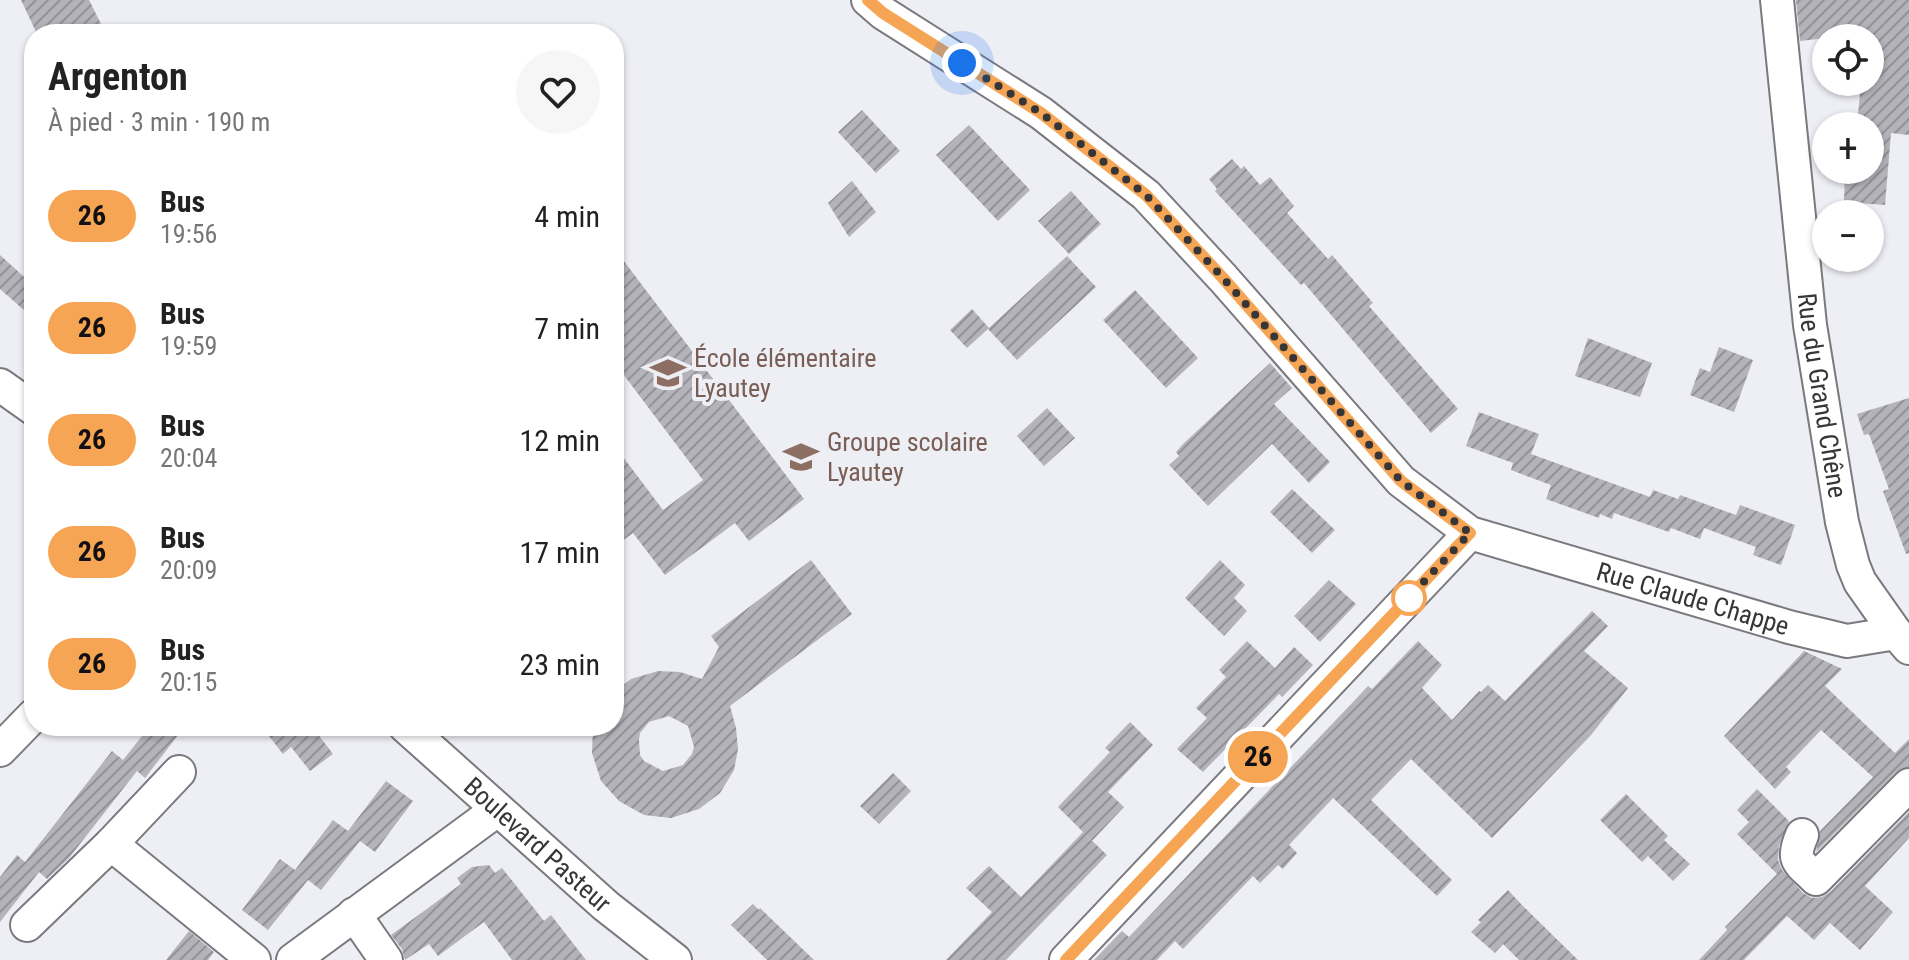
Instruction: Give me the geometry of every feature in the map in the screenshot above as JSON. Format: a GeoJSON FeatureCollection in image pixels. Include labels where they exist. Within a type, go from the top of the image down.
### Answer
{"type":"FeatureCollection","features":[{"type":"Feature","properties":{"kind":"street"},"geometry":{"type":"LineString","coordinates":[[868,0],[883,13],[1041,113],[1146,195],[1401,481],[1470,533],[1066,960]]}},
{"type":"Feature","properties":{"kind":"street","name":"Rue du Grand Chêne"},"geometry":{"type":"LineString","coordinates":[[1777,0],[1810,325],[1842,522],[1860,582],[1903,640]]}},
{"type":"Feature","properties":{"kind":"street"},"geometry":{"type":"LineString","coordinates":[[0,385],[24,402]]}},
{"type":"Feature","properties":{"kind":"street","name":"Rue Claude Chappe"},"geometry":{"type":"LineString","coordinates":[[1470,533],[1789,627],[1847,641],[1903,640]]}},
{"type":"Feature","properties":{"kind":"street"},"geometry":{"type":"LineString","coordinates":[[0,750],[24,725]]}},
{"type":"Feature","properties":{"kind":"street","name":"Boulevard Pasteur"},"geometry":{"type":"LineString","coordinates":[[416,736],[606,906],[675,960]]}},
{"type":"Feature","properties":{"kind":"street"},"geometry":{"type":"LineString","coordinates":[[27,925],[111,844],[179,772]]}},
{"type":"Feature","properties":{"kind":"street"},"geometry":{"type":"LineString","coordinates":[[1802,835],[1794,852],[1797,861],[1816,879],[1909,785]]}},
{"type":"Feature","properties":{"kind":"street"},"geometry":{"type":"LineString","coordinates":[[293,960],[497,810]]}},
{"type":"Feature","properties":{"kind":"street"},"geometry":{"type":"LineString","coordinates":[[111,844],[254,960]]}},
{"type":"Feature","properties":{"kind":"street"},"geometry":{"type":"LineString","coordinates":[[354,914],[386,960]]}},
{"type":"Feature","properties":{"kind":"building"},"geometry":{"type":"Polygon","coordinates":[[[21,0],[89,0],[101,24],[32,24],[21,0]]]}},
{"type":"Feature","properties":{"kind":"building"},"geometry":{"type":"Polygon","coordinates":[[[1796,0],[1909,0],[1909,135],[1891,133],[1885,205],[1884,200],[1844,200],[1845,184],[1884,184],[1884,112],[1858,112],[1860,96],[1884,96],[1884,24],[1812,24],[1812,40],[1800,41],[1796,0]]]}},
{"type":"Feature","properties":{"kind":"building"},"geometry":{"type":"Polygon","coordinates":[[[862,110],[900,151],[876,173],[838,132],[862,110]]]}},
{"type":"Feature","properties":{"kind":"building"},"geometry":{"type":"Polygon","coordinates":[[[969,125],[1030,190],[998,221],[936,155],[969,125]]]}},
{"type":"Feature","properties":{"kind":"building"},"geometry":{"type":"Polygon","coordinates":[[[1232,159],[1241,169],[1244,166],[1260,185],[1270,177],[1294,206],[1287,213],[1328,259],[1332,255],[1373,303],[1369,306],[1458,409],[1431,433],[1304,283],[1301,285],[1215,191],[1217,189],[1209,179],[1232,159]]]}},
{"type":"Feature","properties":{"kind":"building"},"geometry":{"type":"Polygon","coordinates":[[[852,181],[876,212],[849,237],[828,203],[852,181]]]}},
{"type":"Feature","properties":{"kind":"building"},"geometry":{"type":"Polygon","coordinates":[[[1071,191],[1101,224],[1069,254],[1038,221],[1071,191]]]}},
{"type":"Feature","properties":{"kind":"building"},"geometry":{"type":"Polygon","coordinates":[[[0,255],[24,277],[24,310],[0,289],[0,255]]]}},
{"type":"Feature","properties":{"kind":"building"},"geometry":{"type":"Polygon","coordinates":[[[1067,256],[1096,287],[1017,360],[988,329],[967,348],[950,330],[972,309],[989,328],[1067,256]]]}},
{"type":"Feature","properties":{"kind":"building"},"geometry":{"type":"Polygon","coordinates":[[[624,261],[804,499],[749,541],[735,523],[665,575],[633,533],[624,540],[624,458],[663,510],[703,480],[624,375],[624,261]]]}},
{"type":"Feature","properties":{"kind":"building"},"geometry":{"type":"Polygon","coordinates":[[[1135,290],[1198,358],[1166,388],[1103,320],[1135,290]]]}},
{"type":"Feature","properties":{"kind":"building"},"geometry":{"type":"Polygon","coordinates":[[[1588,338],[1652,363],[1640,397],[1575,376],[1588,338]]]}},
{"type":"Feature","properties":{"kind":"building"},"geometry":{"type":"Polygon","coordinates":[[[1719,347],[1753,360],[1734,412],[1690,395],[1700,368],[1710,372],[1719,347]]]}},
{"type":"Feature","properties":{"kind":"building"},"geometry":{"type":"Polygon","coordinates":[[[1270,363],[1292,388],[1274,404],[1330,462],[1309,483],[1272,444],[1208,506],[1169,465],[1179,456],[1176,452],[1183,444],[1270,363]]]}},
{"type":"Feature","properties":{"kind":"building"},"geometry":{"type":"Polygon","coordinates":[[[1909,398],[1909,553],[1906,554],[1883,491],[1889,489],[1869,434],[1864,435],[1857,414],[1909,398]]]}},
{"type":"Feature","properties":{"kind":"building"},"geometry":{"type":"Polygon","coordinates":[[[1047,408],[1075,438],[1044,466],[1017,436],[1047,408]]]}},
{"type":"Feature","properties":{"kind":"building"},"geometry":{"type":"Polygon","coordinates":[[[1479,412],[1539,434],[1531,454],[1650,497],[1653,490],[1678,499],[1680,495],[1736,515],[1740,505],[1795,525],[1781,565],[1753,555],[1756,547],[1704,528],[1700,539],[1614,513],[1612,519],[1600,514],[1599,518],[1546,499],[1551,485],[1511,470],[1513,463],[1466,446],[1479,412]]]}},
{"type":"Feature","properties":{"kind":"building"},"geometry":{"type":"Polygon","coordinates":[[[1292,489],[1335,530],[1312,553],[1270,512],[1292,489]]]}},
{"type":"Feature","properties":{"kind":"building"},"geometry":{"type":"Polygon","coordinates":[[[811,560],[852,614],[730,706],[738,749],[734,770],[720,793],[699,809],[671,818],[644,815],[619,801],[601,781],[592,753],[593,736],[624,736],[624,684],[631,679],[658,671],[680,672],[702,679],[719,647],[711,636],[811,560]],[[669,716],[649,722],[640,733],[640,755],[644,761],[663,771],[683,765],[694,747],[688,726],[669,716]]]}},
{"type":"Feature","properties":{"kind":"building"},"geometry":{"type":"Polygon","coordinates":[[[1220,560],[1245,585],[1234,598],[1247,611],[1224,636],[1185,598],[1220,560]]]}},
{"type":"Feature","properties":{"kind":"building"},"geometry":{"type":"Polygon","coordinates":[[[1329,580],[1356,604],[1320,642],[1294,616],[1329,580]]]}},
{"type":"Feature","properties":{"kind":"building"},"geometry":{"type":"Polygon","coordinates":[[[1592,611],[1608,626],[1584,651],[1628,688],[1591,735],[1492,838],[1411,759],[1371,800],[1452,880],[1437,896],[1333,798],[1289,845],[1297,853],[1283,869],[1278,865],[1260,883],[1253,876],[1183,949],[1175,941],[1157,960],[1094,960],[1122,931],[1129,937],[1368,686],[1372,689],[1418,641],[1442,665],[1422,688],[1452,720],[1488,685],[1505,701],[1592,611]]]}},
{"type":"Feature","properties":{"kind":"building"},"geometry":{"type":"Polygon","coordinates":[[[1247,641],[1275,668],[1294,647],[1313,665],[1282,697],[1279,694],[1203,772],[1177,749],[1207,718],[1196,708],[1226,677],[1219,670],[1247,641]]]}},
{"type":"Feature","properties":{"kind":"building"},"geometry":{"type":"Polygon","coordinates":[[[1804,651],[1842,669],[1825,686],[1895,753],[1909,739],[1909,767],[1896,772],[1816,852],[1820,831],[1873,777],[1821,730],[1786,767],[1791,772],[1775,789],[1724,736],[1804,651]]]}},
{"type":"Feature","properties":{"kind":"building"},"geometry":{"type":"Polygon","coordinates":[[[1130,722],[1153,745],[1108,792],[1124,807],[1092,841],[1058,807],[1110,752],[1105,748],[1130,722]]]}},
{"type":"Feature","properties":{"kind":"building"},"geometry":{"type":"Polygon","coordinates":[[[142,736],[177,736],[145,778],[137,771],[69,858],[47,879],[39,872],[0,922],[0,877],[17,855],[25,862],[112,751],[123,760],[142,736]]]}},
{"type":"Feature","properties":{"kind":"building"},"geometry":{"type":"Polygon","coordinates":[[[269,736],[319,736],[333,754],[310,771],[291,747],[283,754],[269,736]]]}},
{"type":"Feature","properties":{"kind":"building"},"geometry":{"type":"Polygon","coordinates":[[[893,773],[911,791],[879,824],[860,806],[893,773]]]}},
{"type":"Feature","properties":{"kind":"building"},"geometry":{"type":"Polygon","coordinates":[[[386,781],[413,801],[375,852],[360,841],[321,890],[308,880],[268,930],[242,910],[280,859],[295,870],[333,820],[348,831],[386,781]]]}},
{"type":"Feature","properties":{"kind":"building"},"geometry":{"type":"Polygon","coordinates":[[[1757,789],[1789,821],[1779,846],[1778,860],[1782,870],[1803,893],[1812,898],[1830,892],[1909,812],[1909,838],[1865,886],[1893,912],[1860,950],[1830,923],[1814,940],[1787,916],[1744,960],[1699,960],[1727,930],[1725,927],[1777,874],[1737,834],[1749,822],[1737,810],[1757,789]]]}},
{"type":"Feature","properties":{"kind":"building"},"geometry":{"type":"Polygon","coordinates":[[[1626,794],[1668,836],[1664,840],[1690,864],[1673,881],[1648,856],[1642,862],[1600,820],[1626,794]]]}},
{"type":"Feature","properties":{"kind":"building"},"geometry":{"type":"Polygon","coordinates":[[[1083,832],[1107,855],[1006,960],[946,960],[992,912],[966,888],[989,866],[1021,897],[1083,832]]]}},
{"type":"Feature","properties":{"kind":"building"},"geometry":{"type":"Polygon","coordinates":[[[489,865],[495,873],[502,868],[544,921],[551,915],[586,960],[512,960],[484,922],[438,956],[429,944],[405,960],[402,949],[391,935],[461,884],[457,878],[472,867],[489,865]]]}},
{"type":"Feature","properties":{"kind":"building"},"geometry":{"type":"Polygon","coordinates":[[[1508,890],[1578,960],[1519,960],[1503,944],[1495,953],[1471,932],[1481,922],[1478,920],[1508,890]]]}},
{"type":"Feature","properties":{"kind":"building"},"geometry":{"type":"Polygon","coordinates":[[[753,904],[814,960],[767,960],[731,925],[753,904]]]}},
{"type":"Feature","properties":{"kind":"building"},"geometry":{"type":"Polygon","coordinates":[[[189,931],[214,952],[208,960],[166,960],[189,931]]]}},
{"type":"Feature","properties":{"kind":"bus line","name":"26"},"geometry":{"type":"LineString","coordinates":[[868,0],[883,13],[1041,113],[1146,195],[1401,481],[1470,533],[1066,960]]}},
{"type":"Feature","properties":{"kind":"place","name":"École élémentaire Lyautey"},"geometry":{"type":"Point","coordinates":[668,373]}},
{"type":"Feature","properties":{"kind":"place","name":"Groupe scolaire Lyautey"},"geometry":{"type":"Point","coordinates":[801,457]}},
{"type":"Feature","properties":{"kind":"route"},"geometry":{"type":"LineString","coordinates":[[962,63],[1041,113],[1146,195],[1401,481],[1470,533],[1399,608],[1409,598]]}}]}
